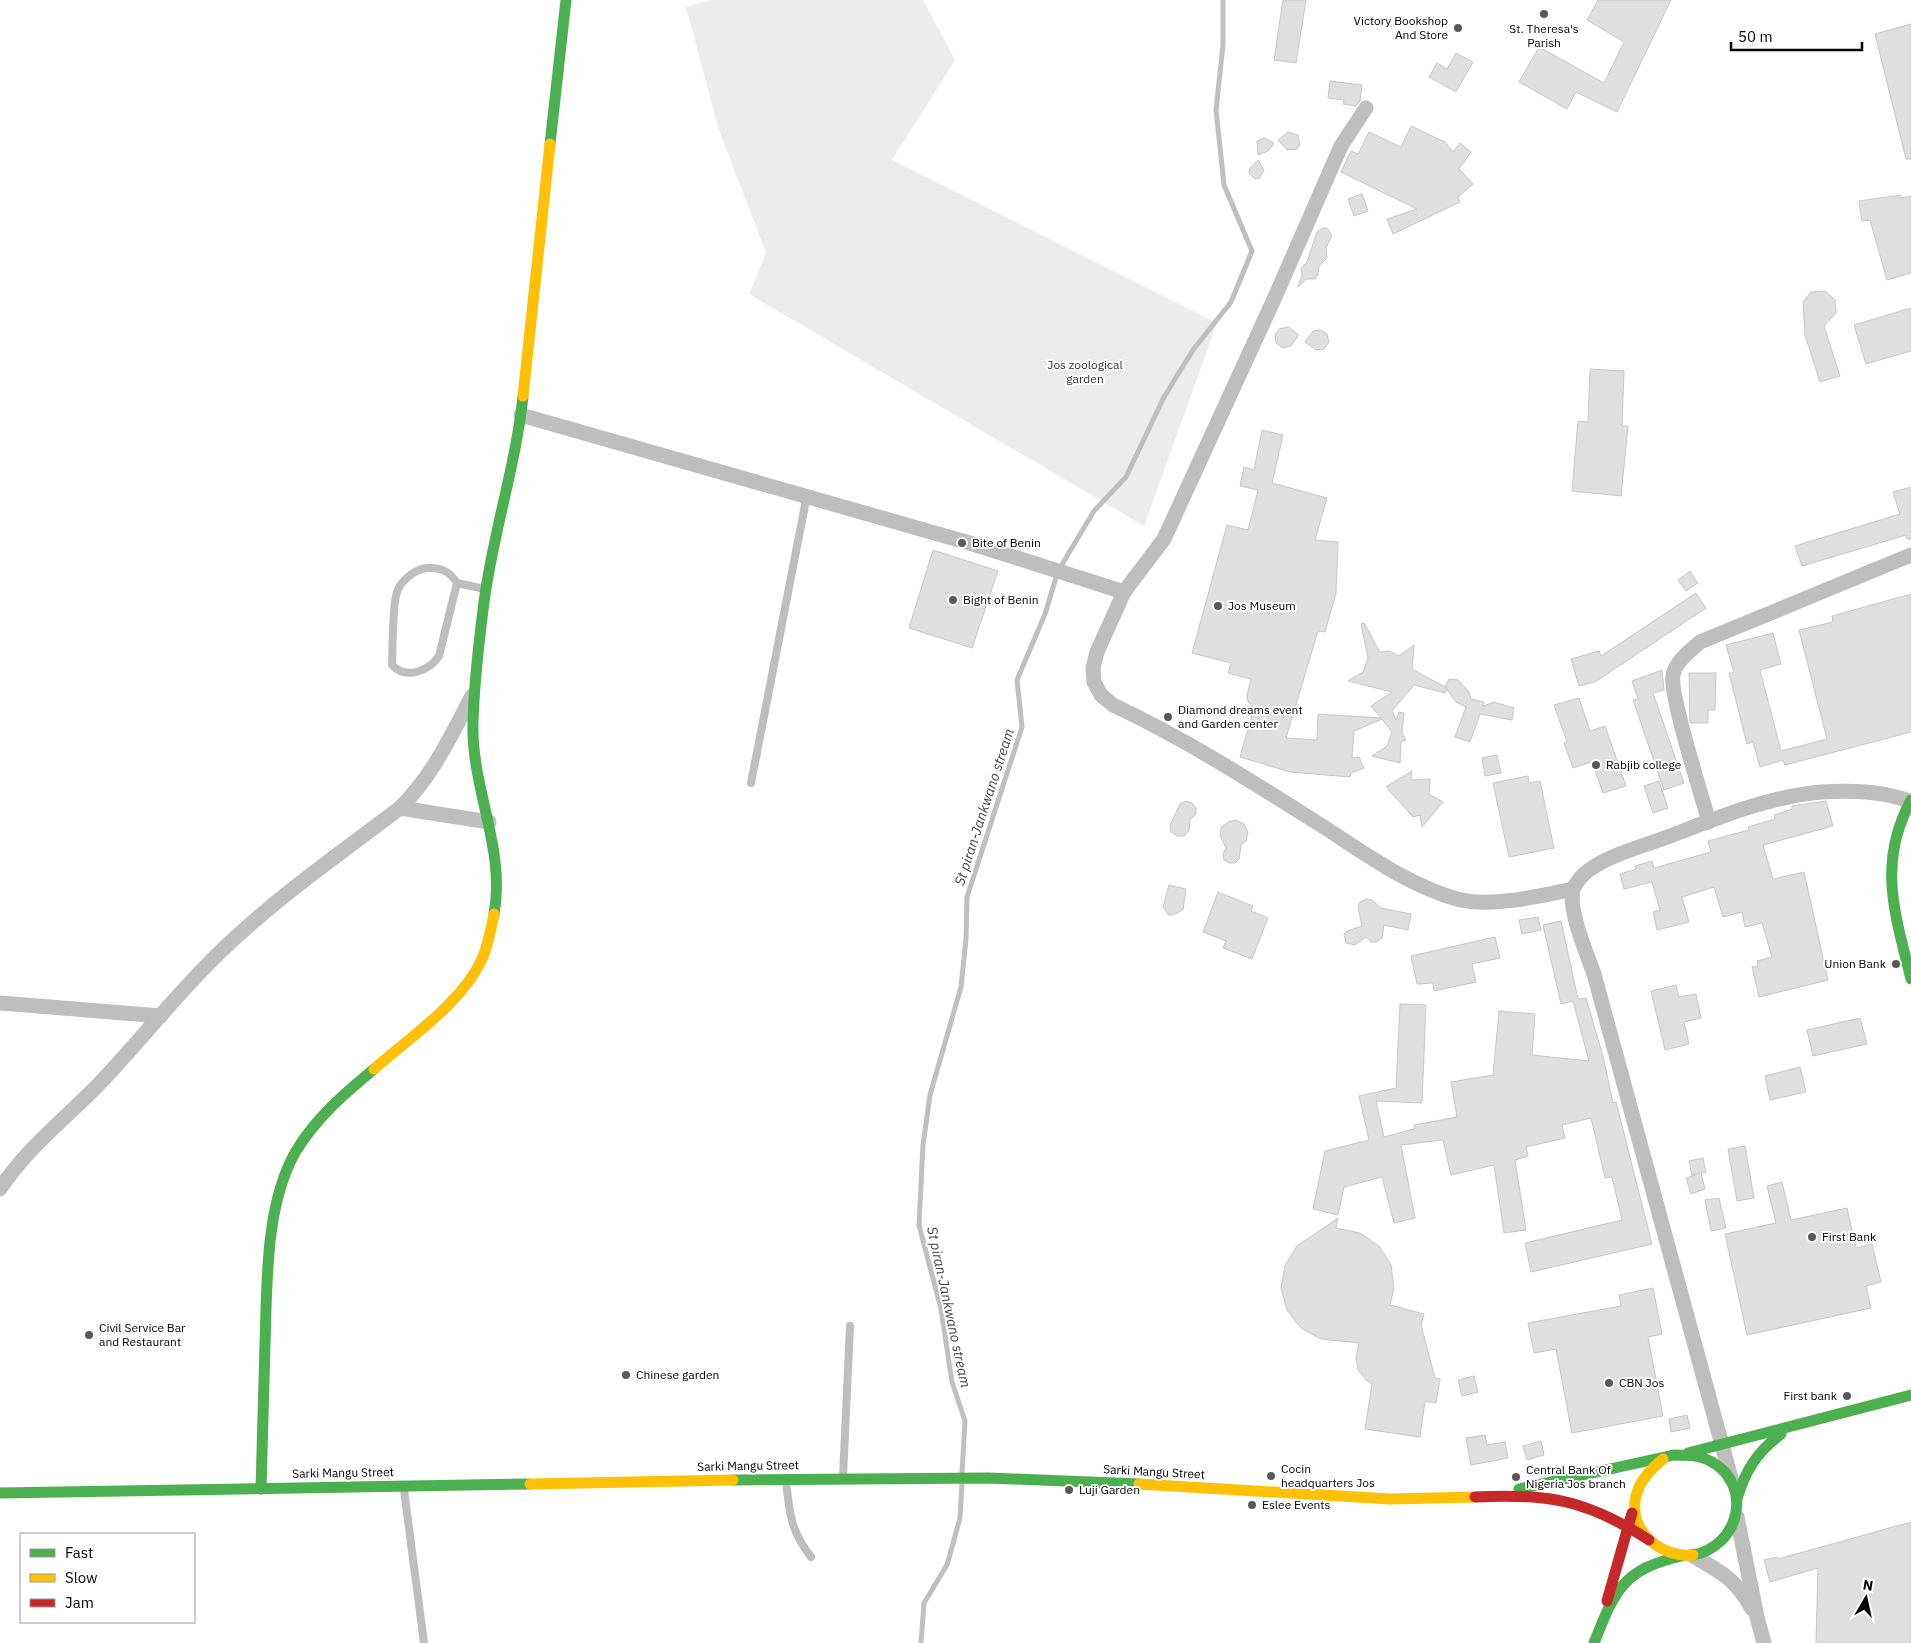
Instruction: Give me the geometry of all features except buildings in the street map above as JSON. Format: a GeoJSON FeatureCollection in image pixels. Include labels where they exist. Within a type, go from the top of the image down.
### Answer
{"type":"FeatureCollection","features":[{"type":"Feature","properties":{"kind":"main road"},"geometry":{"type":"LineString","coordinates":[[262,1488],[267,1271],[272,1230],[281,1190],[295,1153],[312,1127],[335,1102],[449,1004],[469,981],[482,959],[491,928],[497,896],[496,862],[476,758],[473,724],[486,590],[521,415],[566,0]]}},
{"type":"Feature","properties":{"kind":"main road"},"geometry":{"type":"LineString","coordinates":[[1911,800],[1898,823],[1890,860],[1894,900],[1911,979]]}},
{"type":"Feature","properties":{"kind":"main road"},"geometry":{"type":"LineString","coordinates":[[1899,1397],[1911,1391]]}},
{"type":"Feature","properties":{"kind":"main road"},"geometry":{"type":"LineString","coordinates":[[1496,1496],[1572,1476],[1684,1454],[1911,1395]]}},
{"type":"Feature","properties":{"kind":"main road"},"geometry":{"type":"LineString","coordinates":[[1737,1499],[1748,1465],[1756,1454],[1765,1445],[1791,1427]]}},
{"type":"Feature","properties":{"kind":"main road"},"geometry":{"type":"LineString","coordinates":[[1594,1643],[1621,1588],[1632,1575],[1656,1562],[1688,1556],[1717,1546],[1729,1533],[1737,1517],[1737,1499],[1732,1482],[1726,1472],[1710,1459],[1684,1454]]}},
{"type":"Feature","properties":{"kind":"main road"},"geometry":{"type":"LineString","coordinates":[[1601,1626],[1643,1476],[1663,1459]]}},
{"type":"Feature","properties":{"kind":"main road","name":"Sarki Mangu Street"},"geometry":{"type":"LineString","coordinates":[[0,1494],[189,1492],[262,1488],[938,1478],[1124,1484],[1420,1500],[1496,1496]]}},
{"type":"Feature","properties":{"kind":"main road"},"geometry":{"type":"LineString","coordinates":[[1496,1496],[1566,1500],[1595,1509],[1628,1526],[1663,1551],[1688,1556]]}},
{"type":"Feature","properties":{"kind":"main road"},"geometry":{"type":"LineString","coordinates":[[1635,1502],[1639,1526],[1649,1540]]}},
{"type":"Feature","properties":{"kind":"street"},"geometry":{"type":"LineString","coordinates":[[1366,108],[1341,146],[1275,297],[1164,539],[1124,592],[1098,652],[1093,668],[1094,682],[1101,695],[1113,705],[1211,756],[1394,871],[1432,890],[1457,899],[1483,903],[1573,889]]}},
{"type":"Feature","properties":{"kind":"street"},"geometry":{"type":"LineString","coordinates":[[521,415],[807,495],[973,544],[1124,592]]}},
{"type":"Feature","properties":{"kind":"street"},"geometry":{"type":"LineString","coordinates":[[1709,822],[1676,701],[1673,675],[1682,658],[1700,642],[1911,555]]}},
{"type":"Feature","properties":{"kind":"street"},"geometry":{"type":"LineString","coordinates":[[0,1188],[8,1176],[46,1135],[98,1085],[216,956],[269,908],[400,808],[434,768],[477,688]]}},
{"type":"Feature","properties":{"kind":"street"},"geometry":{"type":"LineString","coordinates":[[1732,1482],[1594,974],[1574,914],[1573,889],[1580,877],[1608,859],[1784,797],[1820,792],[1864,790],[1911,800]]}},
{"type":"Feature","properties":{"kind":"street"},"geometry":{"type":"LineString","coordinates":[[400,808],[489,822]]}},
{"type":"Feature","properties":{"kind":"street"},"geometry":{"type":"LineString","coordinates":[[0,1003],[161,1016]]}},
{"type":"Feature","properties":{"kind":"street"},"geometry":{"type":"LineString","coordinates":[[1737,1517],[1764,1643]]}},
{"type":"Feature","properties":{"kind":"street"},"geometry":{"type":"LineString","coordinates":[[1688,1556],[1718,1569],[1732,1580],[1743,1592],[1757,1617]]}},
{"type":"Feature","properties":{"kind":"lane"},"geometry":{"type":"LineString","coordinates":[[751,783],[807,495]]}},
{"type":"Feature","properties":{"kind":"lane"},"geometry":{"type":"LineString","coordinates":[[457,583],[439,656],[434,664],[425,670],[409,673],[397,671],[392,665],[396,592],[402,581],[426,568],[442,568],[451,574],[457,583],[486,590]]}},
{"type":"Feature","properties":{"kind":"lane"},"geometry":{"type":"LineString","coordinates":[[843,1479],[850,1326]]}},
{"type":"Feature","properties":{"kind":"lane"},"geometry":{"type":"LineString","coordinates":[[786,1480],[790,1516],[797,1539],[811,1557]]}},
{"type":"Feature","properties":{"kind":"lane"},"geometry":{"type":"LineString","coordinates":[[404,1486],[424,1643]]}},
{"type":"Feature","properties":{"kind":"green space","name":"Jos zoological garden"},"geometry":{"type":"Polygon","coordinates":[[[710,0],[923,0],[955,60],[892,160],[1217,323],[1144,526],[749,294],[766,253],[718,127],[686,7],[710,0]]]}},
{"type":"Feature","properties":{"kind":"waterway","name":"St piran-Jankwano stream"},"geometry":{"type":"LineString","coordinates":[[962,1473],[965,1421],[952,1382],[941,1309],[919,1225],[923,1145],[930,1095],[961,987],[966,939],[967,897],[1022,727],[1017,680],[1045,614],[1058,571],[1094,511],[1126,477],[1164,397],[1193,350],[1231,302],[1252,251],[1224,185],[1216,110],[1223,45],[1223,0]]}},
{"type":"Feature","properties":{"kind":"waterway","name":"St piran-Jankwano stream"},"geometry":{"type":"LineString","coordinates":[[921,1643],[924,1603],[947,1565],[960,1518],[962,1484]]}},
{"type":"Feature","properties":{"kind":"traffic: fast"},"geometry":{"type":"LineString","coordinates":[[550,144],[566,0]]}},
{"type":"Feature","properties":{"kind":"traffic: fast"},"geometry":{"type":"LineString","coordinates":[[494,914],[496,866],[477,771],[473,723],[484,602],[520,422],[523,396]]}},
{"type":"Feature","properties":{"kind":"traffic: fast"},"geometry":{"type":"LineString","coordinates":[[1911,800],[1894,845],[1892,867],[1892,889],[1895,910],[1911,979]]}},
{"type":"Feature","properties":{"kind":"traffic: fast"},"geometry":{"type":"LineString","coordinates":[[261,1489],[266,1297],[270,1245],[278,1195],[296,1151],[312,1128],[331,1107],[374,1069]]}},
{"type":"Feature","properties":{"kind":"traffic: fast"},"geometry":{"type":"LineString","coordinates":[[1688,1453],[1911,1395]]}},
{"type":"Feature","properties":{"kind":"traffic: fast"},"geometry":{"type":"LineString","coordinates":[[1737,1499],[1753,1463],[1765,1448],[1781,1434]]}},
{"type":"Feature","properties":{"kind":"traffic: fast"},"geometry":{"type":"LineString","coordinates":[[1519,1489],[1674,1455],[1703,1458],[1712,1462],[1725,1473],[1733,1486],[1737,1500],[1736,1514],[1730,1528],[1721,1540],[1709,1550],[1693,1555]]}},
{"type":"Feature","properties":{"kind":"traffic: fast"},"geometry":{"type":"LineString","coordinates":[[733,1480],[988,1478],[1139,1484]]}},
{"type":"Feature","properties":{"kind":"traffic: fast"},"geometry":{"type":"LineString","coordinates":[[0,1493],[530,1484]]}},
{"type":"Feature","properties":{"kind":"traffic: fast"},"geometry":{"type":"LineString","coordinates":[[1594,1643],[1608,1609],[1624,1584],[1646,1568],[1662,1561],[1682,1556]]}},
{"type":"Feature","properties":{"kind":"traffic: slow"},"geometry":{"type":"LineString","coordinates":[[523,396],[550,144]]}},
{"type":"Feature","properties":{"kind":"traffic: slow"},"geometry":{"type":"LineString","coordinates":[[374,1069],[434,1019],[462,990],[482,959],[488,943],[494,914]]}},
{"type":"Feature","properties":{"kind":"traffic: slow"},"geometry":{"type":"LineString","coordinates":[[1663,1459],[1646,1475],[1640,1485],[1636,1496],[1637,1520],[1642,1530],[1658,1547],[1681,1555],[1693,1555]]}},
{"type":"Feature","properties":{"kind":"traffic: slow"},"geometry":{"type":"LineString","coordinates":[[530,1484],[733,1480]]}},
{"type":"Feature","properties":{"kind":"traffic: slow"},"geometry":{"type":"LineString","coordinates":[[1139,1484],[1390,1499],[1475,1497]]}},
{"type":"Feature","properties":{"kind":"traffic: jam"},"geometry":{"type":"LineString","coordinates":[[1475,1497],[1524,1496],[1566,1502],[1606,1516],[1649,1540]]}},
{"type":"Feature","properties":{"kind":"traffic: jam"},"geometry":{"type":"LineString","coordinates":[[1607,1601],[1632,1513]]}},
{"type":"Feature","properties":{"kind":"place","name":"St. Theresa's Parish"},"geometry":{"type":"Point","coordinates":[1544,14]}},
{"type":"Feature","properties":{"kind":"place","name":"Victory Bookshop And Store"},"geometry":{"type":"Point","coordinates":[1458,28]}},
{"type":"Feature","properties":{"kind":"place","name":"Bite of Benin"},"geometry":{"type":"Point","coordinates":[962,543]}},
{"type":"Feature","properties":{"kind":"place","name":"Bight of Benin"},"geometry":{"type":"Point","coordinates":[953,600]}},
{"type":"Feature","properties":{"kind":"place","name":"Jos Museum"},"geometry":{"type":"Point","coordinates":[1218,606]}},
{"type":"Feature","properties":{"kind":"place","name":"Diamond dreams event and Garden center"},"geometry":{"type":"Point","coordinates":[1168,717]}},
{"type":"Feature","properties":{"kind":"place","name":"Rabjib college"},"geometry":{"type":"Point","coordinates":[1596,765]}},
{"type":"Feature","properties":{"kind":"place","name":"Union Bank"},"geometry":{"type":"Point","coordinates":[1896,964]}},
{"type":"Feature","properties":{"kind":"place","name":"First Bank"},"geometry":{"type":"Point","coordinates":[1812,1237]}},
{"type":"Feature","properties":{"kind":"place","name":"Civil Service Bar and Restaurant"},"geometry":{"type":"Point","coordinates":[89,1335]}},
{"type":"Feature","properties":{"kind":"place","name":"Chinese garden"},"geometry":{"type":"Point","coordinates":[626,1375]}},
{"type":"Feature","properties":{"kind":"place","name":"CBN Jos"},"geometry":{"type":"Point","coordinates":[1609,1383]}},
{"type":"Feature","properties":{"kind":"place","name":"First bank"},"geometry":{"type":"Point","coordinates":[1847,1396]}},
{"type":"Feature","properties":{"kind":"place","name":"Cocin headquarters Jos"},"geometry":{"type":"Point","coordinates":[1271,1476]}},
{"type":"Feature","properties":{"kind":"place","name":"Central Bank Of Nigeria Jos branch"},"geometry":{"type":"Point","coordinates":[1516,1477]}},
{"type":"Feature","properties":{"kind":"place","name":"Luji Garden"},"geometry":{"type":"Point","coordinates":[1069,1490]}},
{"type":"Feature","properties":{"kind":"place","name":"Eslee Events"},"geometry":{"type":"Point","coordinates":[1252,1505]}}]}
